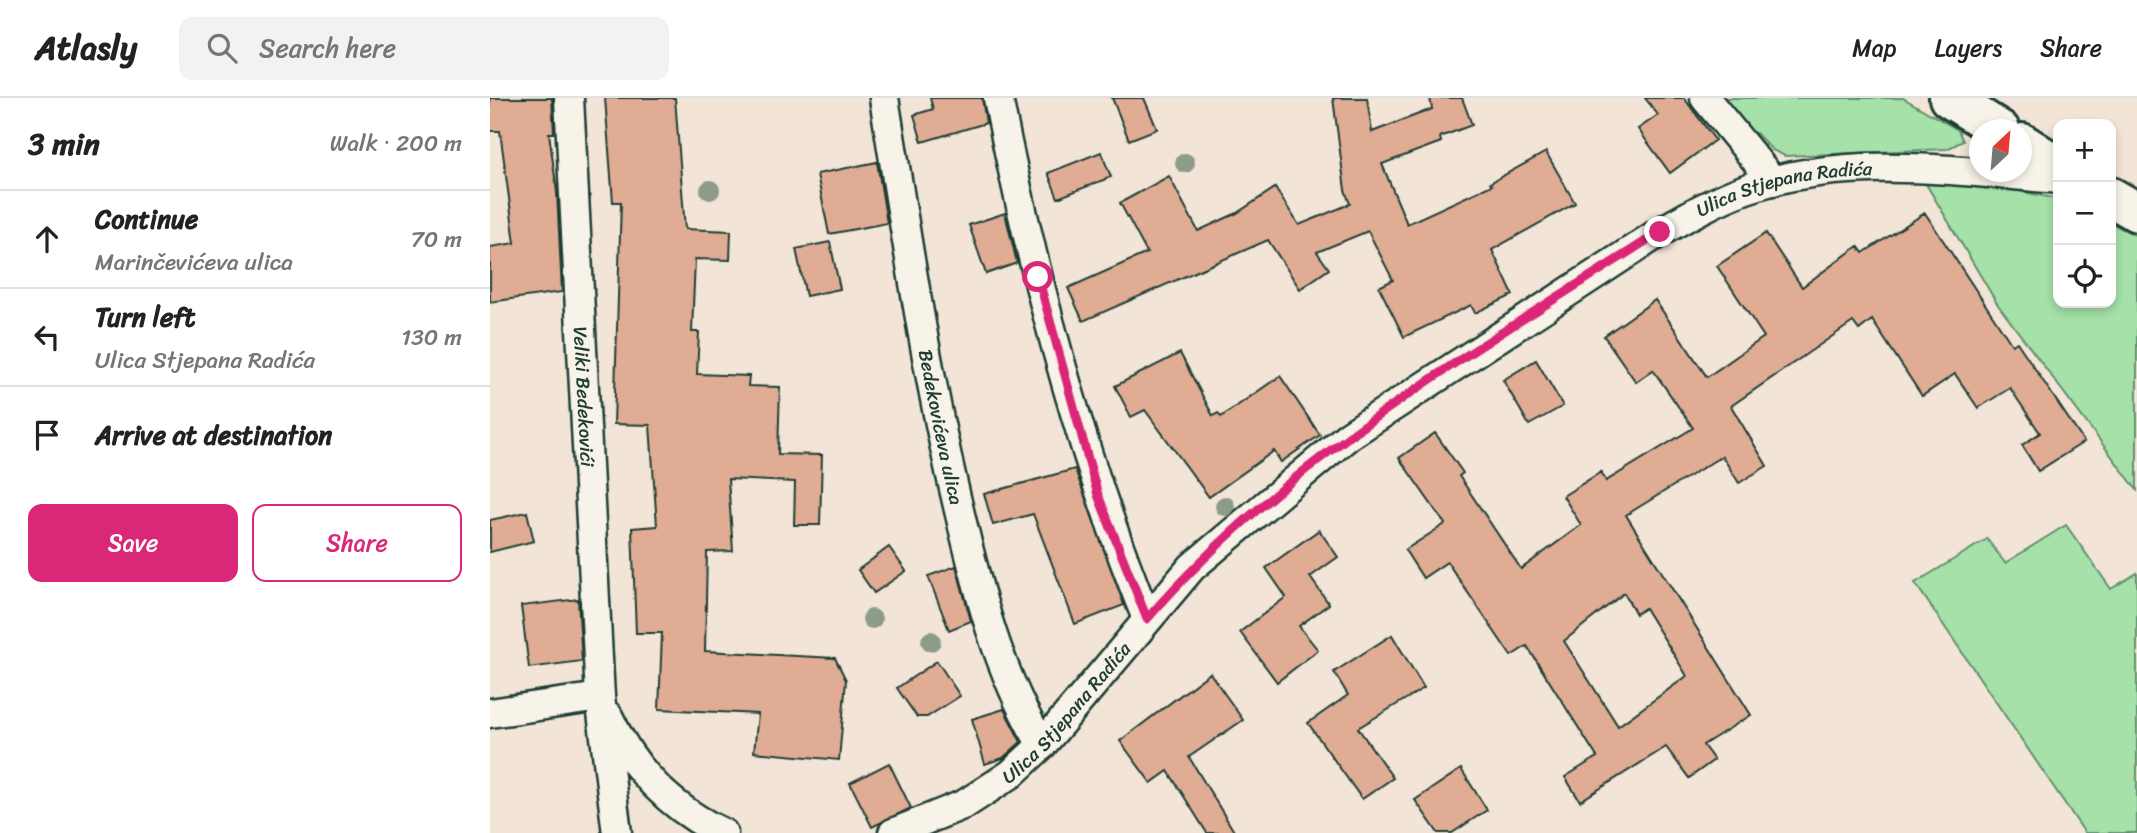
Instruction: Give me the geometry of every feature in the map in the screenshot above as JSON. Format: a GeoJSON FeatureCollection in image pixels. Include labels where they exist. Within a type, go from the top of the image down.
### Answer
{"type":"FeatureCollection","features":[{"type":"Feature","properties":{"kind":"street","name":"Veliki Bedekovići"},"geometry":{"type":"LineString","coordinates":[[569,98],[600,697],[617,833]]}},
{"type":"Feature","properties":{"kind":"street","name":"Bedekovićeva ulica"},"geometry":{"type":"LineString","coordinates":[[884,98],[934,397],[981,601],[1000,663],[1020,708],[1042,745]]}},
{"type":"Feature","properties":{"kind":"street"},"geometry":{"type":"LineString","coordinates":[[998,98],[1038,277],[1098,495],[1147,619]]}},
{"type":"Feature","properties":{"kind":"street"},"geometry":{"type":"LineString","coordinates":[[1705,98],[1773,181]]}},
{"type":"Feature","properties":{"kind":"street"},"geometry":{"type":"LineString","coordinates":[[1949,98],[1982,119]]}},
{"type":"Feature","properties":{"kind":"street"},"geometry":{"type":"LineString","coordinates":[[2032,150],[2053,163]]}},
{"type":"Feature","properties":{"kind":"street","name":"Ulica Stjepana Radića"},"geometry":{"type":"LineString","coordinates":[[893,833],[965,804],[1011,774],[1042,745],[1192,567],[1359,428],[1660,232],[1707,205],[1773,181],[1837,172],[1915,167],[2053,179]]}},
{"type":"Feature","properties":{"kind":"street"},"geometry":{"type":"LineString","coordinates":[[2116,200],[2137,212]]}},
{"type":"Feature","properties":{"kind":"street"},"geometry":{"type":"LineString","coordinates":[[490,713],[600,697],[634,762],[657,787],[703,824],[723,833]]}},
{"type":"Feature","properties":{"kind":"green space"},"geometry":{"type":"Polygon","coordinates":[[[1719,98],[1903,98],[1958,130],[1963,141],[1947,149],[1785,156],[1772,150],[1756,133],[1749,137],[1719,98]]]}},
{"type":"Feature","properties":{"kind":"green space"},"geometry":{"type":"Polygon","coordinates":[[[1926,184],[1992,186],[2053,198],[2053,308],[2116,308],[2116,226],[2137,236],[2137,490],[1998,305],[1926,184]]]}},
{"type":"Feature","properties":{"kind":"green space"},"geometry":{"type":"Polygon","coordinates":[[[2066,525],[2111,589],[2137,573],[2137,833],[2085,833],[1915,583],[1987,539],[2005,563],[2066,525]]]}},
{"type":"Feature","properties":{"kind":"building"},"geometry":{"type":"Polygon","coordinates":[[[490,98],[552,98],[554,133],[549,133],[557,192],[562,292],[490,302],[490,247],[515,243],[500,131],[490,131],[490,98]]]}},
{"type":"Feature","properties":{"kind":"building"},"geometry":{"type":"Polygon","coordinates":[[[605,98],[675,98],[685,229],[731,231],[730,260],[695,259],[692,332],[699,332],[697,374],[749,376],[748,386],[780,387],[778,454],[822,455],[820,525],[794,525],[795,482],[728,479],[733,551],[707,552],[705,651],[835,658],[846,680],[839,760],[754,752],[758,714],[659,709],[662,633],[636,633],[632,528],[657,526],[650,425],[614,424],[621,202],[613,202],[605,98]]]}},
{"type":"Feature","properties":{"kind":"building"},"geometry":{"type":"Polygon","coordinates":[[[930,98],[982,98],[986,123],[922,142],[914,115],[933,109],[930,98]]]}},
{"type":"Feature","properties":{"kind":"building"},"geometry":{"type":"Polygon","coordinates":[[[1112,98],[1144,98],[1157,129],[1129,140],[1112,98]]]}},
{"type":"Feature","properties":{"kind":"building"},"geometry":{"type":"Polygon","coordinates":[[[1333,98],[1367,98],[1372,132],[1432,109],[1430,98],[1462,98],[1472,125],[1440,137],[1441,142],[1382,164],[1407,224],[1492,185],[1490,183],[1546,152],[1575,203],[1492,250],[1513,295],[1475,313],[1471,305],[1404,337],[1379,287],[1393,280],[1368,231],[1317,252],[1329,269],[1300,289],[1268,240],[1083,321],[1068,288],[1147,253],[1120,203],[1169,176],[1198,231],[1237,213],[1275,188],[1299,225],[1350,204],[1345,190],[1333,98]]]}},
{"type":"Feature","properties":{"kind":"building"},"geometry":{"type":"Polygon","coordinates":[[[1645,98],[1684,98],[1715,140],[1670,173],[1638,129],[1658,115],[1645,98]]]}},
{"type":"Feature","properties":{"kind":"building"},"geometry":{"type":"Polygon","coordinates":[[[1101,152],[1111,177],[1058,198],[1048,173],[1101,152]]]}},
{"type":"Feature","properties":{"kind":"building"},"geometry":{"type":"Polygon","coordinates":[[[877,162],[887,223],[829,234],[817,174],[877,162]]]}},
{"type":"Feature","properties":{"kind":"building"},"geometry":{"type":"Polygon","coordinates":[[[1005,213],[1017,263],[986,274],[969,225],[1005,213]]]}},
{"type":"Feature","properties":{"kind":"building"},"geometry":{"type":"Polygon","coordinates":[[[1925,213],[2012,345],[2017,342],[2084,442],[2038,471],[2022,445],[2040,433],[2010,388],[1978,408],[1955,374],[1922,396],[1872,320],[1859,330],[1853,322],[1731,406],[1767,466],[1739,483],[1722,456],[1626,515],[1751,715],[1703,745],[1714,760],[1689,778],[1666,747],[1580,801],[1565,777],[1597,757],[1527,646],[1511,656],[1447,562],[1423,578],[1405,550],[1445,524],[1399,458],[1435,433],[1463,473],[1459,476],[1521,569],[1581,525],[1563,496],[1601,472],[1606,481],[1693,428],[1653,370],[1636,382],[1604,336],[1655,300],[1707,377],[1764,337],[1717,266],[1766,233],[1802,287],[1858,246],[1863,253],[1925,213]],[[1624,593],[1564,641],[1618,726],[1687,676],[1645,608],[1636,614],[1624,593]]]}},
{"type":"Feature","properties":{"kind":"building"},"geometry":{"type":"Polygon","coordinates":[[[830,242],[840,289],[806,296],[796,249],[830,242]]]}},
{"type":"Feature","properties":{"kind":"building"},"geometry":{"type":"Polygon","coordinates":[[[1180,353],[1213,416],[1218,413],[1221,417],[1280,376],[1320,435],[1281,462],[1274,451],[1209,497],[1145,410],[1131,417],[1115,386],[1180,353]]]}},
{"type":"Feature","properties":{"kind":"building"},"geometry":{"type":"Polygon","coordinates":[[[1536,360],[1563,406],[1529,425],[1503,380],[1536,360]]]}},
{"type":"Feature","properties":{"kind":"building"},"geometry":{"type":"Polygon","coordinates":[[[1075,469],[1124,605],[1075,624],[1033,514],[993,525],[984,494],[1075,469]]]}},
{"type":"Feature","properties":{"kind":"building"},"geometry":{"type":"Polygon","coordinates":[[[527,512],[534,541],[490,552],[490,520],[527,512]]]}},
{"type":"Feature","properties":{"kind":"building"},"geometry":{"type":"Polygon","coordinates":[[[1319,530],[1338,557],[1310,577],[1329,604],[1299,626],[1318,650],[1277,682],[1240,632],[1286,597],[1266,568],[1319,530]]]}},
{"type":"Feature","properties":{"kind":"building"},"geometry":{"type":"Polygon","coordinates":[[[889,547],[906,571],[874,593],[858,570],[889,547]]]}},
{"type":"Feature","properties":{"kind":"building"},"geometry":{"type":"Polygon","coordinates":[[[956,566],[971,621],[949,630],[928,576],[956,566]]]}},
{"type":"Feature","properties":{"kind":"building"},"geometry":{"type":"Polygon","coordinates":[[[578,599],[582,661],[529,668],[521,606],[578,599]]]}},
{"type":"Feature","properties":{"kind":"building"},"geometry":{"type":"Polygon","coordinates":[[[1392,635],[1424,688],[1358,728],[1393,778],[1362,799],[1308,723],[1348,695],[1334,672],[1392,635]]]}},
{"type":"Feature","properties":{"kind":"building"},"geometry":{"type":"Polygon","coordinates":[[[937,661],[960,696],[927,717],[917,717],[897,688],[937,661]]]}},
{"type":"Feature","properties":{"kind":"building"},"geometry":{"type":"Polygon","coordinates":[[[1210,673],[1243,720],[1189,757],[1235,833],[1207,833],[1168,771],[1151,783],[1120,741],[1210,673]]]}},
{"type":"Feature","properties":{"kind":"building"},"geometry":{"type":"Polygon","coordinates":[[[1004,709],[1021,742],[1003,758],[985,764],[972,719],[1004,709]]]}},
{"type":"Feature","properties":{"kind":"building"},"geometry":{"type":"Polygon","coordinates":[[[889,763],[911,808],[872,827],[850,783],[889,763]]]}},
{"type":"Feature","properties":{"kind":"building"},"geometry":{"type":"Polygon","coordinates":[[[1461,769],[1487,810],[1452,833],[1438,833],[1415,800],[1461,769]]]}},
{"type":"Feature","properties":{"kind":"route"},"geometry":{"type":"LineString","coordinates":[[1038,277],[1098,495],[1147,619],[1192,567],[1348,436],[1660,232]]}}]}
